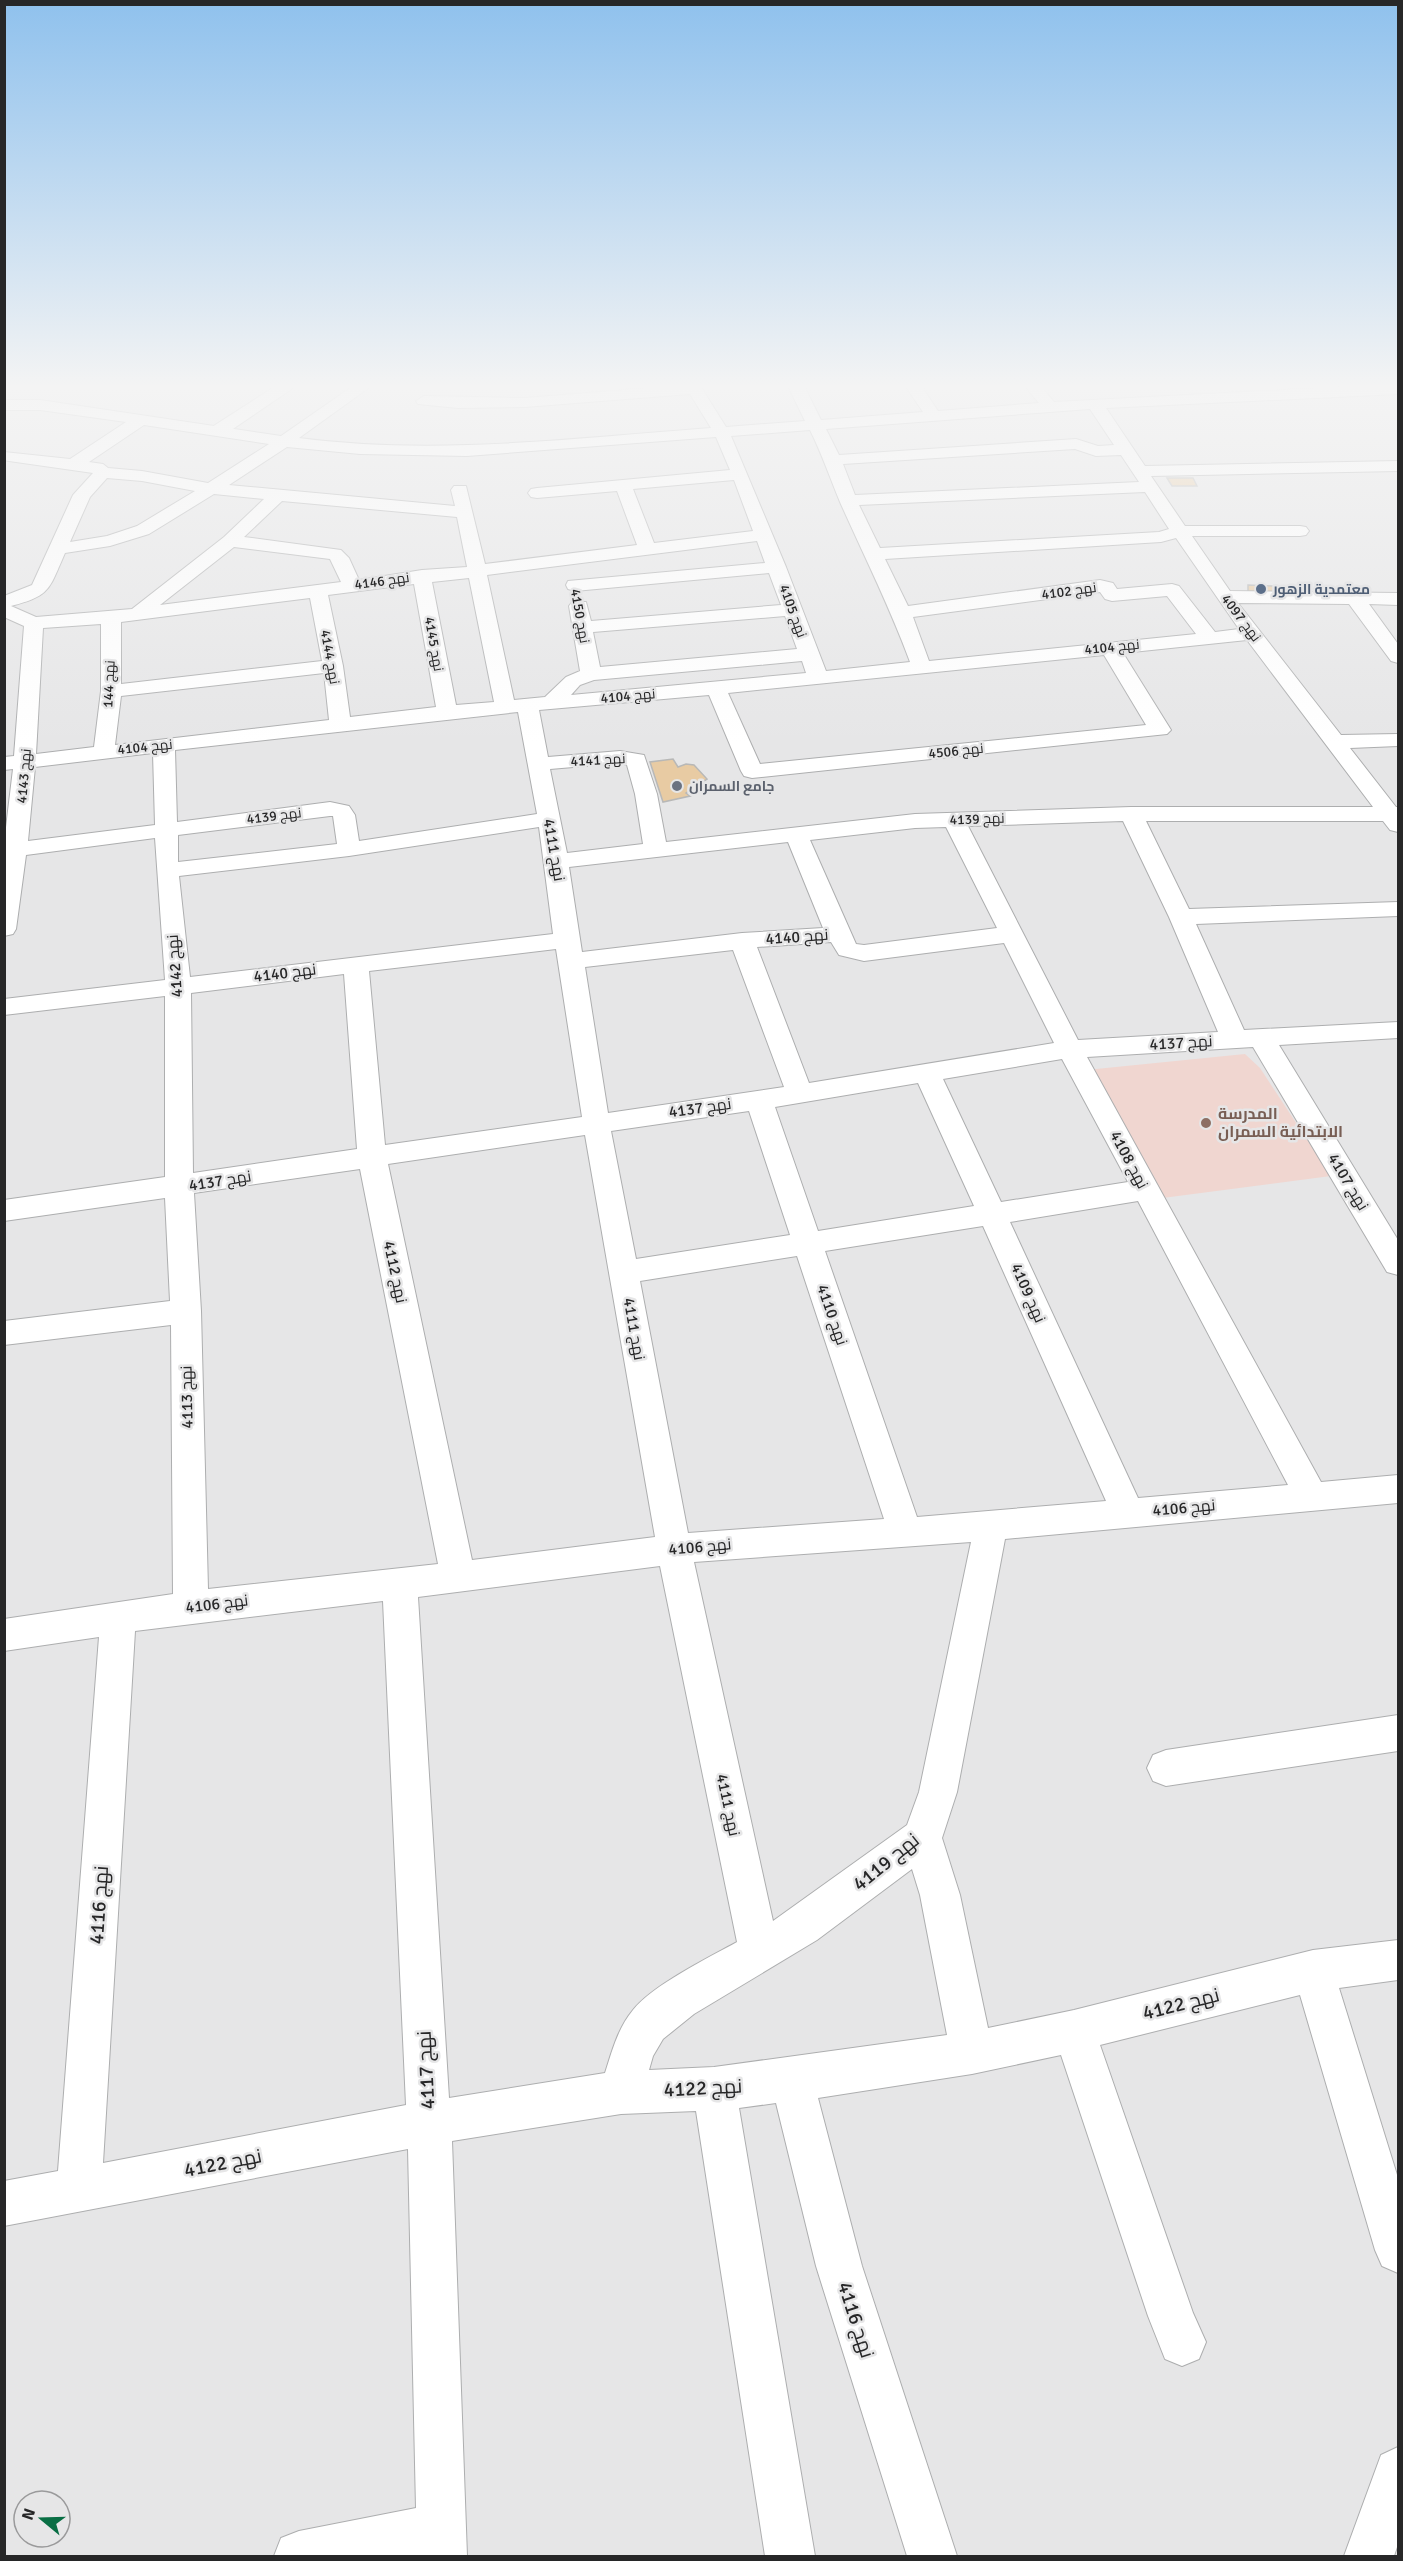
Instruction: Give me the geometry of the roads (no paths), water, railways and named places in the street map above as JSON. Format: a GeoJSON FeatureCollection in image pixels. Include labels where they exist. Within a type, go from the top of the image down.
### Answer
{"type":"FeatureCollection","features":[{"type":"Feature","properties":{"kind":"street"},"geometry":{"type":"LineString","coordinates":[[4,602],[20,598],[40,588],[77,504]]}},
{"type":"Feature","properties":{"kind":"street"},"geometry":{"type":"LineString","coordinates":[[58,549],[110,541],[143,530],[187,504]]}},
{"type":"Feature","properties":{"kind":"street"},"geometry":{"type":"LineString","coordinates":[[137,614],[230,541],[269,504]]}},
{"type":"Feature","properties":{"kind":"street"},"geometry":{"type":"LineString","coordinates":[[365,504],[465,512]]}},
{"type":"Feature","properties":{"kind":"street","name":"نهج 4111"},"geometry":{"type":"LineString","coordinates":[[463,504],[478,569],[528,704],[557,861],[596,1122],[674,1549],[759,1950]]}},
{"type":"Feature","properties":{"kind":"street"},"geometry":{"type":"LineString","coordinates":[[630,504],[647,549]]}},
{"type":"Feature","properties":{"kind":"street","name":"نهج 4105"},"geometry":{"type":"LineString","coordinates":[[751,504],[818,677]]}},
{"type":"Feature","properties":{"kind":"street"},"geometry":{"type":"LineString","coordinates":[[850,504],[902,614],[921,666]]}},
{"type":"Feature","properties":{"kind":"street","name":"نهج 4097"},"geometry":{"type":"LineString","coordinates":[[1161,504],[1224,597],[1334,742],[1396,818]]}},
{"type":"Feature","properties":{"kind":"street"},"geometry":{"type":"LineString","coordinates":[[875,554],[1161,537],[1180,531],[1300,531]]}},
{"type":"Feature","properties":{"kind":"street","name":"نهج 4146"},"geometry":{"type":"LineString","coordinates":[[4,610],[34,623],[111,617],[422,576],[763,535]]}},
{"type":"Feature","properties":{"kind":"street"},"geometry":{"type":"LineString","coordinates":[[230,541],[335,554],[340,558],[351,586]]}},
{"type":"Feature","properties":{"kind":"street","name":"نهج 4150"},"geometry":{"type":"LineString","coordinates":[[567,559],[575,585],[591,674]]}},
{"type":"Feature","properties":{"kind":"street"},"geometry":{"type":"LineString","coordinates":[[575,585],[777,567]]}},
{"type":"Feature","properties":{"kind":"street","name":"نهج 4145"},"geometry":{"type":"LineString","coordinates":[[422,576],[447,712]]}},
{"type":"Feature","properties":{"kind":"street","name":"نهج 4102"},"geometry":{"type":"LineString","coordinates":[[902,614],[1101,586],[1106,587],[1112,595],[1172,590],[1209,637]]}},
{"type":"Feature","properties":{"kind":"street","name":"نهج 4144"},"geometry":{"type":"LineString","coordinates":[[318,590],[333,666],[340,724]]}},
{"type":"Feature","properties":{"kind":"street"},"geometry":{"type":"LineString","coordinates":[[1224,597],[1398,599]]}},
{"type":"Feature","properties":{"kind":"street"},"geometry":{"type":"LineString","coordinates":[[1355,599],[1398,657]]}},
{"type":"Feature","properties":{"kind":"street"},"geometry":{"type":"LineString","coordinates":[[583,627],[793,610]]}},
{"type":"Feature","properties":{"kind":"street","name":"نهج 144"},"geometry":{"type":"LineString","coordinates":[[104,751],[111,691],[111,617]]}},
{"type":"Feature","properties":{"kind":"street","name":"نهج 4143"},"geometry":{"type":"LineString","coordinates":[[4,929],[15,763],[28,708],[34,623]]}},
{"type":"Feature","properties":{"kind":"street","name":"نهج 4104"},"geometry":{"type":"LineString","coordinates":[[15,763],[447,712],[716,688],[1252,634]]}},
{"type":"Feature","properties":{"kind":"street","name":"نهج 4506"},"geometry":{"type":"LineString","coordinates":[[716,688],[752,771],[1160,730],[1109,647]]}},
{"type":"Feature","properties":{"kind":"street"},"geometry":{"type":"LineString","coordinates":[[528,704],[591,674],[809,654]]}},
{"type":"Feature","properties":{"kind":"street"},"geometry":{"type":"LineString","coordinates":[[111,691],[333,666]]}},
{"type":"Feature","properties":{"kind":"street"},"geometry":{"type":"LineString","coordinates":[[4,710],[28,708]]}},
{"type":"Feature","properties":{"kind":"street"},"geometry":{"type":"LineString","coordinates":[[1334,742],[1398,740]]}},
{"type":"Feature","properties":{"kind":"street","name":"نهج 4142"},"geometry":{"type":"LineString","coordinates":[[164,745],[167,870],[178,985],[179,1187]]}},
{"type":"Feature","properties":{"kind":"street","name":"نهج 4141"},"geometry":{"type":"LineString","coordinates":[[538,764],[620,757],[636,760],[646,794],[656,851]]}},
{"type":"Feature","properties":{"kind":"street","name":"نهج 4139"},"geometry":{"type":"LineString","coordinates":[[10,850],[336,809],[344,815],[349,849]]}},
{"type":"Feature","properties":{"kind":"street","name":"نهج 4139"},"geometry":{"type":"LineString","coordinates":[[557,861],[915,821],[1131,814],[1396,818]]}},
{"type":"Feature","properties":{"kind":"street","name":"نهج 4107"},"geometry":{"type":"LineString","coordinates":[[1131,814],[1181,917],[1248,1039],[1398,1264]]}},
{"type":"Feature","properties":{"kind":"street"},"geometry":{"type":"LineString","coordinates":[[167,870],[349,849],[549,819]]}},
{"type":"Feature","properties":{"kind":"street","name":"نهج 4108"},"geometry":{"type":"LineString","coordinates":[[954,820],[1070,1049],[1312,1498]]}},
{"type":"Feature","properties":{"kind":"street"},"geometry":{"type":"LineString","coordinates":[[797,835],[838,933]]}},
{"type":"Feature","properties":{"kind":"street"},"geometry":{"type":"LineString","coordinates":[[1181,917],[1398,909]]}},
{"type":"Feature","properties":{"kind":"street","name":"نهج 4140"},"geometry":{"type":"LineString","coordinates":[[4,1007],[356,964],[742,941],[838,933],[848,950],[864,953],[1012,934]]}},
{"type":"Feature","properties":{"kind":"street"},"geometry":{"type":"LineString","coordinates":[[742,941],[800,1094]]}},
{"type":"Feature","properties":{"kind":"street","name":"نهج 4112"},"geometry":{"type":"LineString","coordinates":[[356,964],[372,1157],[458,1576]]}},
{"type":"Feature","properties":{"kind":"street","name":"نهج 4137"},"geometry":{"type":"LineString","coordinates":[[4,1211],[179,1187],[596,1122],[800,1094],[1070,1049],[1398,1030]]}},
{"type":"Feature","properties":{"kind":"street","name":"نهج 4109"},"geometry":{"type":"LineString","coordinates":[[928,1074],[1128,1512]]}},
{"type":"Feature","properties":{"kind":"street","name":"نهج 4110"},"geometry":{"type":"LineString","coordinates":[[759,1100],[905,1531]]}},
{"type":"Feature","properties":{"kind":"street","name":"نهج 4113"},"geometry":{"type":"LineString","coordinates":[[179,1187],[186,1311],[191,1607]]}},
{"type":"Feature","properties":{"kind":"street"},"geometry":{"type":"LineString","coordinates":[[624,1272],[1145,1190]]}},
{"type":"Feature","properties":{"kind":"street"},"geometry":{"type":"LineString","coordinates":[[4,1333],[186,1311]]}},
{"type":"Feature","properties":{"kind":"street","name":"نهج 4106"},"geometry":{"type":"LineString","coordinates":[[4,1635],[191,1607],[400,1584],[674,1549],[991,1526],[1128,1512],[1312,1498],[1398,1488]]}},
{"type":"Feature","properties":{"kind":"street","name":"نهج 4119"},"geometry":{"type":"LineString","coordinates":[[621,2092],[634,2048],[648,2024],[680,1999],[802,1926],[922,1838],[939,1792],[991,1526]]}},
{"type":"Feature","properties":{"kind":"street","name":"نهج 4117"},"geometry":{"type":"LineString","coordinates":[[400,1584],[429,2123],[442,2542]]}},
{"type":"Feature","properties":{"kind":"street","name":"نهج 4116"},"geometry":{"type":"LineString","coordinates":[[79,2190],[118,1619]]}},
{"type":"Feature","properties":{"kind":"street"},"geometry":{"type":"LineString","coordinates":[[1166,1768],[1398,1733]]}},
{"type":"Feature","properties":{"kind":"street"},"geometry":{"type":"LineString","coordinates":[[922,1838],[940,1895],[972,2053]]}},
{"type":"Feature","properties":{"kind":"street","name":"نهج 4122"},"geometry":{"type":"LineString","coordinates":[[4,2204],[429,2123],[621,2092],[714,2089],[792,2080],[972,2053],[1074,2031],[1312,1971],[1398,1960]]}},
{"type":"Feature","properties":{"kind":"street"},"geometry":{"type":"LineString","coordinates":[[1312,1971],[1397,2239]]}},
{"type":"Feature","properties":{"kind":"street"},"geometry":{"type":"LineString","coordinates":[[1074,2031],[1171,2316],[1182,2342]]}},
{"type":"Feature","properties":{"kind":"street","name":"نهج 4116"},"geometry":{"type":"LineString","coordinates":[[792,2080],[839,2266],[932,2556]]}},
{"type":"Feature","properties":{"kind":"street"},"geometry":{"type":"LineString","coordinates":[[714,2089],[790,2556]]}},
{"type":"Feature","properties":{"kind":"street"},"geometry":{"type":"LineString","coordinates":[[1369,2556],[1398,2472]]}},
{"type":"Feature","properties":{"kind":"street"},"geometry":{"type":"LineString","coordinates":[[299,2556],[442,2542]]}},
{"type":"Feature","properties":{"kind":"place","name":"معتمدية الزهور"},"geometry":{"type":"Point","coordinates":[1261,589]}},
{"type":"Feature","properties":{"kind":"place","name":"جامع السمران"},"geometry":{"type":"Point","coordinates":[677,786]}},
{"type":"Feature","properties":{"kind":"place","name":"المدرسة الابتدائية السمران"},"geometry":{"type":"Point","coordinates":[1206,1123]}}]}
